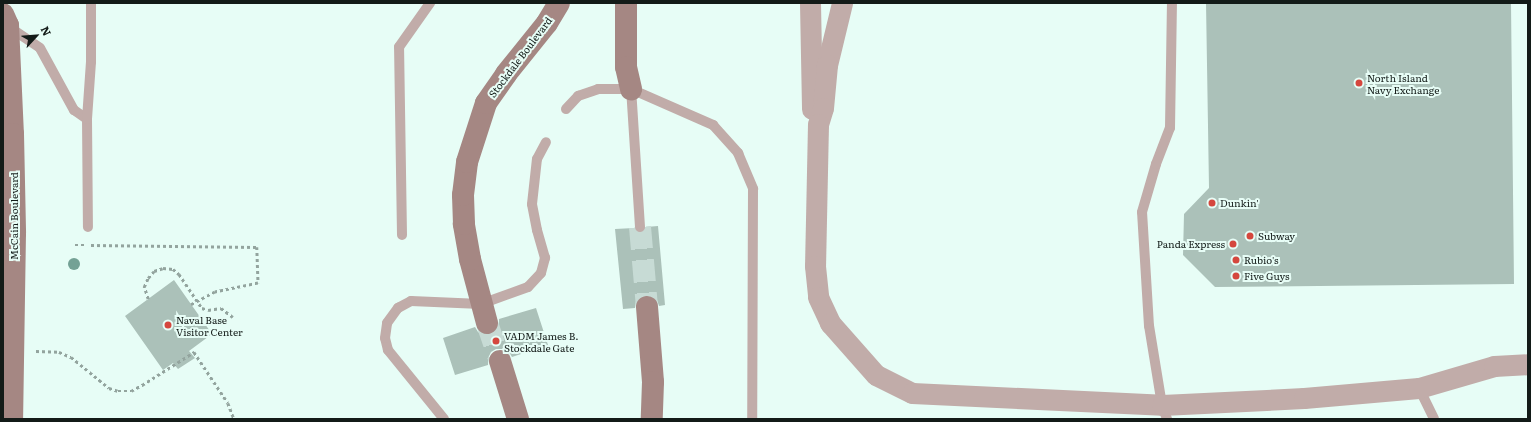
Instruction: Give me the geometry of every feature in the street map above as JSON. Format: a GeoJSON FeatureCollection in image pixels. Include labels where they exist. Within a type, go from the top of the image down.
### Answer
{"type":"FeatureCollection","features":[{"type":"Feature","properties":{"kind":"main road","name":"Stockdale Boulevard"},"geometry":{"type":"LineString","coordinates":[[484,314],[466,240],[462,207],[464,178],[470,149],[486,103],[506,74],[547,23],[559,3]]}},
{"type":"Feature","properties":{"kind":"main road"},"geometry":{"type":"LineString","coordinates":[[626,3],[626,68],[631,89]]}},
{"type":"Feature","properties":{"kind":"main road","name":"McCain Boulevard"},"geometry":{"type":"LineString","coordinates":[[5,20],[9,233],[9,413]]}},
{"type":"Feature","properties":{"kind":"main road"},"geometry":{"type":"LineString","coordinates":[[647,307],[653,382],[652,419]]}},
{"type":"Feature","properties":{"kind":"main road"},"geometry":{"type":"LineString","coordinates":[[500,361],[518,419]]}},
{"type":"Feature","properties":{"kind":"street"},"geometry":{"type":"LineString","coordinates":[[810,3],[811,106],[818,124]]}},
{"type":"Feature","properties":{"kind":"street"},"geometry":{"type":"LineString","coordinates":[[842,3],[827,65],[823,108],[818,124],[815,266],[818,297],[830,323],[876,375],[912,393],[1164,412],[1419,388],[1494,366],[1528,364]]}},
{"type":"Feature","properties":{"kind":"lane"},"geometry":{"type":"LineString","coordinates":[[88,226],[87,118],[91,62],[91,3]]}},
{"type":"Feature","properties":{"kind":"lane"},"geometry":{"type":"LineString","coordinates":[[1164,412],[1149,326],[1142,212],[1156,164],[1170,128],[1172,3]]}},
{"type":"Feature","properties":{"kind":"lane"},"geometry":{"type":"LineString","coordinates":[[402,235],[399,48],[428,5]]}},
{"type":"Feature","properties":{"kind":"lane"},"geometry":{"type":"LineString","coordinates":[[5,20],[40,48],[74,110],[87,118]]}},
{"type":"Feature","properties":{"kind":"lane"},"geometry":{"type":"LineString","coordinates":[[566,109],[578,96],[598,89],[631,89],[713,125],[738,153],[753,189],[752,419]]}},
{"type":"Feature","properties":{"kind":"lane"},"geometry":{"type":"LineString","coordinates":[[631,89],[640,227]]}},
{"type":"Feature","properties":{"kind":"lane"},"geometry":{"type":"LineString","coordinates":[[444,419],[388,350],[385,338],[387,323],[398,308],[411,301],[484,314],[528,287],[541,273],[545,258],[535,219],[533,197],[537,159],[546,142]]}},
{"type":"Feature","properties":{"kind":"lane"},"geometry":{"type":"LineString","coordinates":[[1419,388],[1434,419]]}},
{"type":"Feature","properties":{"kind":"path"},"geometry":{"type":"LineString","coordinates":[[75,245],[257,247],[258,283],[215,292],[191,305]]}},
{"type":"Feature","properties":{"kind":"path"},"geometry":{"type":"LineString","coordinates":[[148,299],[144,288],[148,278],[154,271],[163,268],[173,269],[179,274],[202,308],[208,310],[221,308],[232,317]]}},
{"type":"Feature","properties":{"kind":"path"},"geometry":{"type":"LineString","coordinates":[[34,351],[59,352],[71,357],[109,388],[118,391],[131,390],[142,385],[194,352],[228,403],[234,419]]}},
{"type":"Feature","properties":{"kind":"building","name":"North Island Navy Exchange"},"geometry":{"type":"Polygon","coordinates":[[[1206,3],[1511,3],[1514,284],[1215,287],[1183,255],[1184,214],[1209,188],[1206,3]]]}},
{"type":"Feature","properties":{"kind":"building"},"geometry":{"type":"Polygon","coordinates":[[[658,226],[665,305],[659,306],[657,300],[653,296],[646,295],[640,297],[636,301],[635,308],[623,309],[615,229],[634,228],[637,233],[641,233],[646,230],[646,227],[658,226]]]}},
{"type":"Feature","properties":{"kind":"building","name":"Naval Base Visitor Center"},"geometry":{"type":"Polygon","coordinates":[[[174,280],[212,334],[189,351],[195,358],[178,369],[173,363],[163,370],[125,316],[174,280]]]}},
{"type":"Feature","properties":{"kind":"building","name":"VADM James B. Stockdale Gate"},"geometry":{"type":"Polygon","coordinates":[[[536,308],[548,345],[512,357],[509,352],[503,349],[496,349],[491,352],[488,358],[488,365],[455,375],[443,338],[475,327],[478,332],[483,335],[491,335],[496,332],[499,327],[499,319],[536,308]]]}},
{"type":"Feature","properties":{"kind":"tunnel"},"geometry":{"type":"LineString","coordinates":[[640,227],[647,307]]}},
{"type":"Feature","properties":{"kind":"tunnel"},"geometry":{"type":"LineString","coordinates":[[487,323],[500,361]]}},
{"type":"Feature","properties":{"kind":"place","name":"North Island Navy Exchange"},"geometry":{"type":"Point","coordinates":[1359,83]}},
{"type":"Feature","properties":{"kind":"place","name":"Dunkin'"},"geometry":{"type":"Point","coordinates":[1212,203]}},
{"type":"Feature","properties":{"kind":"place","name":"Subway"},"geometry":{"type":"Point","coordinates":[1250,236]}},
{"type":"Feature","properties":{"kind":"place","name":"Panda Express"},"geometry":{"type":"Point","coordinates":[1233,244]}},
{"type":"Feature","properties":{"kind":"place","name":"Rubio's"},"geometry":{"type":"Point","coordinates":[1236,260]}},
{"type":"Feature","properties":{"kind":"place","name":"Five Guys"},"geometry":{"type":"Point","coordinates":[1236,276]}},
{"type":"Feature","properties":{"kind":"place","name":"Naval Base Visitor Center"},"geometry":{"type":"Point","coordinates":[168,325]}},
{"type":"Feature","properties":{"kind":"place","name":"VADM James B. Stockdale Gate"},"geometry":{"type":"Point","coordinates":[496,341]}}]}
